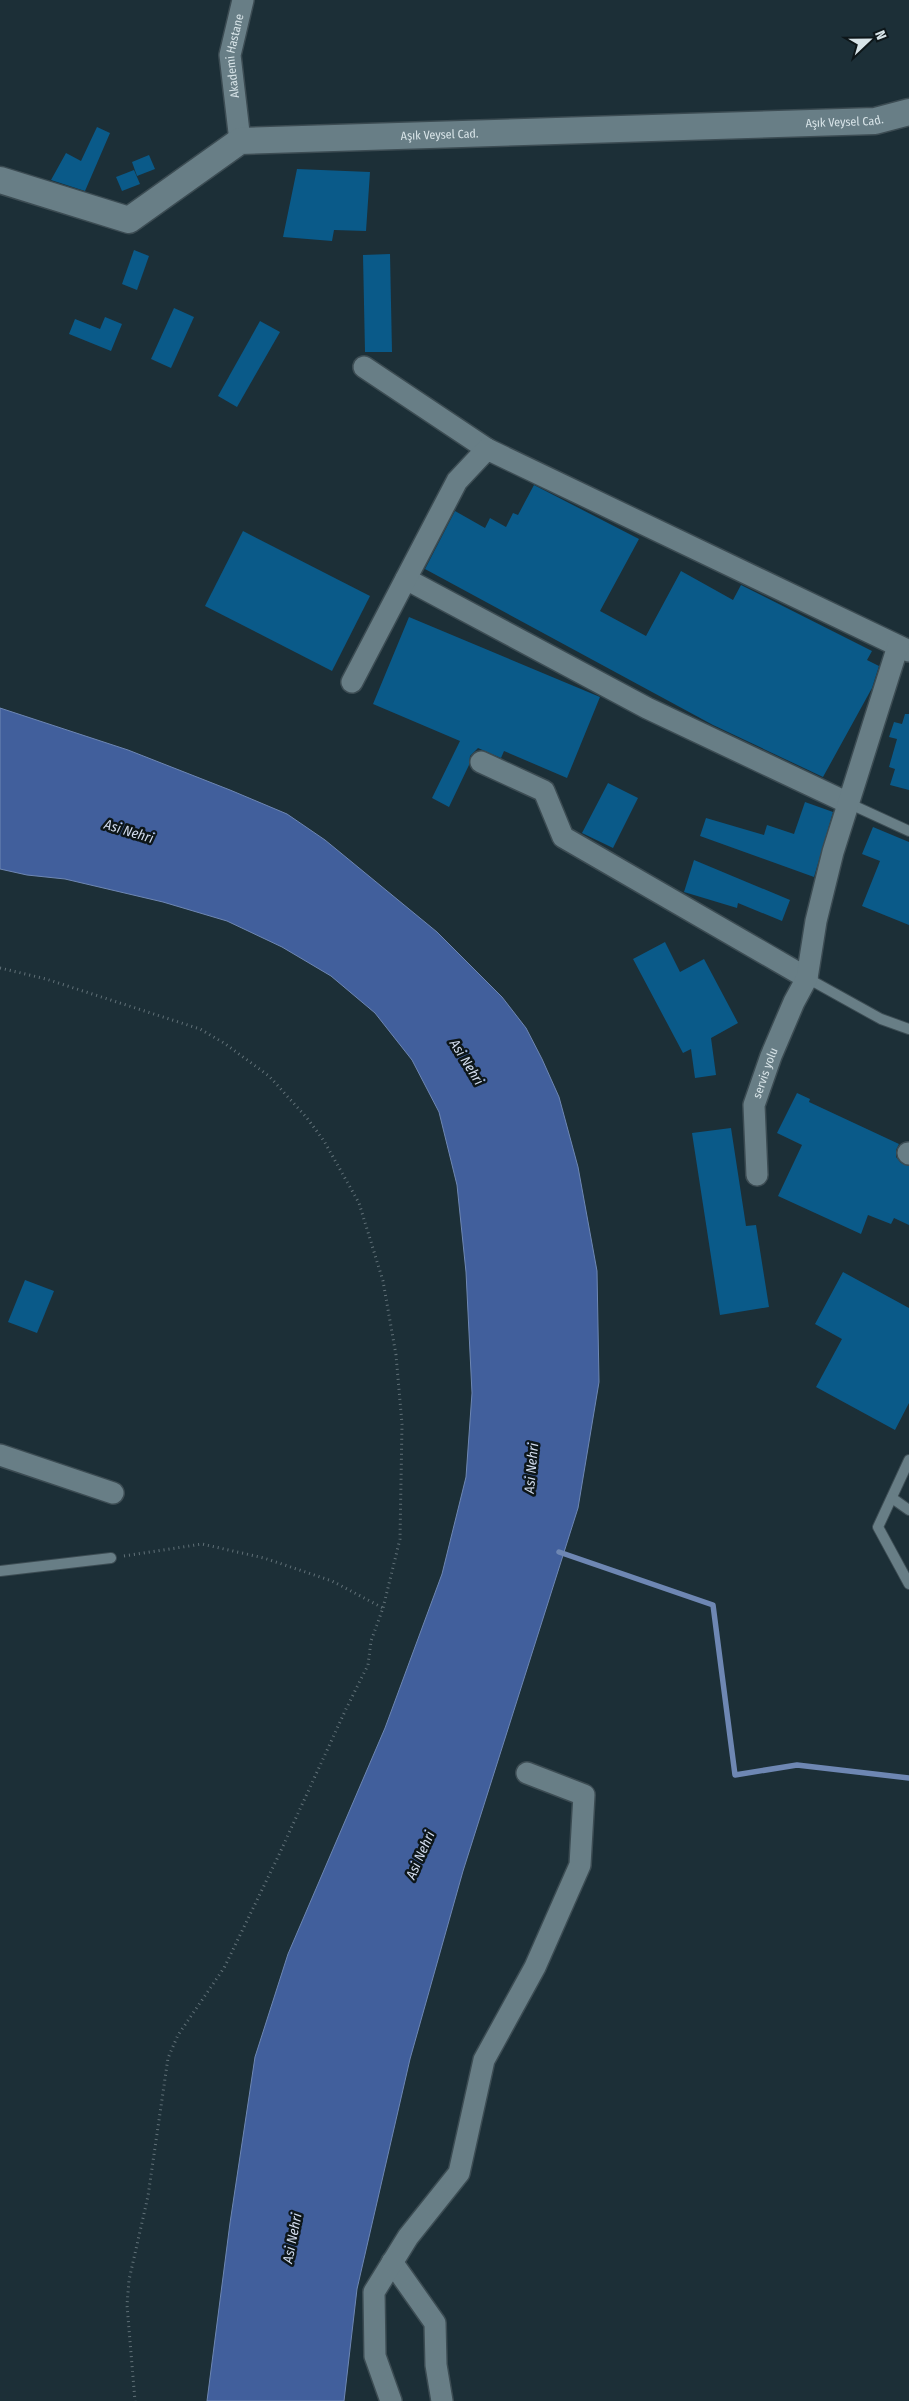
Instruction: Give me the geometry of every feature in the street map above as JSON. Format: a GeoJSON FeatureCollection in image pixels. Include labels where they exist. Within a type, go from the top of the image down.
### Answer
{"type":"FeatureCollection","features":[{"type":"Feature","properties":{"kind":"street","name":"Akademi Hastane"},"geometry":{"type":"LineString","coordinates":[[240,141],[230,55],[243,0]]}},
{"type":"Feature","properties":{"kind":"street","name":"Aşık Veysel Cad."},"geometry":{"type":"LineString","coordinates":[[240,141],[875,121],[909,112]]}},
{"type":"Feature","properties":{"kind":"street"},"geometry":{"type":"LineString","coordinates":[[0,180],[129,220],[240,141]]}},
{"type":"Feature","properties":{"kind":"street"},"geometry":{"type":"LineString","coordinates":[[364,367],[487,449],[904,648]]}},
{"type":"Feature","properties":{"kind":"street"},"geometry":{"type":"LineString","coordinates":[[352,682],[457,481],[487,449]]}},
{"type":"Feature","properties":{"kind":"street"},"geometry":{"type":"LineString","coordinates":[[406,579],[647,708],[848,803]]}},
{"type":"Feature","properties":{"kind":"street","name":"servis yolu"},"geometry":{"type":"LineString","coordinates":[[757,1175],[754,1105],[775,1047],[807,978],[816,921],[848,803],[904,648]]}},
{"type":"Feature","properties":{"kind":"street"},"geometry":{"type":"LineString","coordinates":[[481,762],[544,790],[562,837],[807,978]]}},
{"type":"Feature","properties":{"kind":"street"},"geometry":{"type":"LineString","coordinates":[[0,1454],[112,1493]]}},
{"type":"Feature","properties":{"kind":"street"},"geometry":{"type":"LineString","coordinates":[[391,2401],[375,2356],[374,2292],[408,2237],[459,2173],[484,2060],[535,1967],[580,1865],[584,1795],[528,1773]]}},
{"type":"Feature","properties":{"kind":"street"},"geometry":{"type":"LineString","coordinates":[[392,2262],[436,2322],[436,2365],[442,2401]]}},
{"type":"Feature","properties":{"kind":"lane"},"geometry":{"type":"LineString","coordinates":[[848,803],[909,831]]}},
{"type":"Feature","properties":{"kind":"lane"},"geometry":{"type":"LineString","coordinates":[[807,978],[881,1019],[909,1029]]}},
{"type":"Feature","properties":{"kind":"lane"},"geometry":{"type":"LineString","coordinates":[[909,1460],[878,1527],[909,1584]]}},
{"type":"Feature","properties":{"kind":"lane"},"geometry":{"type":"LineString","coordinates":[[892,1498],[909,1510]]}},
{"type":"Feature","properties":{"kind":"lane"},"geometry":{"type":"LineString","coordinates":[[0,1571],[111,1558]]}},
{"type":"Feature","properties":{"kind":"path"},"geometry":{"type":"LineString","coordinates":[[0,968],[46,979],[200,1029],[224,1043],[269,1076],[301,1110],[324,1141],[362,1211],[383,1281],[396,1355],[402,1424],[400,1539],[383,1608],[371,1641],[368,1665],[224,1968],[178,2036],[168,2058],[148,2196],[129,2280],[127,2305],[135,2401]]}},
{"type":"Feature","properties":{"kind":"path"},"geometry":{"type":"LineString","coordinates":[[111,1558],[202,1544],[264,1558],[332,1581],[383,1608]]}},
{"type":"Feature","properties":{"kind":"water","name":"Asi Nehri"},"geometry":{"type":"Polygon","coordinates":[[[0,708],[128,750],[230,790],[287,814],[325,840],[437,932],[502,997],[526,1028],[559,1097],[578,1167],[597,1271],[599,1382],[578,1508],[463,1871],[410,2059],[357,2289],[344,2401],[207,2401],[230,2223],[255,2057],[288,1954],[385,1728],[442,1574],[466,1477],[472,1393],[466,1272],[457,1185],[439,1112],[412,1060],[375,1013],[331,976],[282,947],[227,921],[163,902],[65,879],[27,875],[0,869],[0,708]]]}},
{"type":"Feature","properties":{"kind":"building"},"geometry":{"type":"Polygon","coordinates":[[[97,127],[110,133],[85,191],[51,180],[66,153],[81,161],[97,127]]]}},
{"type":"Feature","properties":{"kind":"building"},"geometry":{"type":"Polygon","coordinates":[[[149,155],[155,169],[137,176],[132,162],[149,155]]]}},
{"type":"Feature","properties":{"kind":"building"},"geometry":{"type":"Polygon","coordinates":[[[297,169],[370,172],[366,231],[334,230],[332,241],[283,237],[297,169]]]}},
{"type":"Feature","properties":{"kind":"building"},"geometry":{"type":"Polygon","coordinates":[[[134,170],[140,184],[122,191],[116,177],[134,170]]]}},
{"type":"Feature","properties":{"kind":"building"},"geometry":{"type":"Polygon","coordinates":[[[134,250],[149,256],[137,290],[122,284],[134,250]]]}},
{"type":"Feature","properties":{"kind":"building"},"geometry":{"type":"Polygon","coordinates":[[[390,254],[392,352],[365,352],[363,255],[390,254]]]}},
{"type":"Feature","properties":{"kind":"building"},"geometry":{"type":"Polygon","coordinates":[[[174,308],[194,317],[171,368],[151,359],[174,308]]]}},
{"type":"Feature","properties":{"kind":"building"},"geometry":{"type":"Polygon","coordinates":[[[105,317],[122,324],[111,351],[69,334],[75,319],[100,329],[105,317]]]}},
{"type":"Feature","properties":{"kind":"building"},"geometry":{"type":"Polygon","coordinates":[[[260,321],[280,332],[237,407],[218,396],[260,321]]]}},
{"type":"Feature","properties":{"kind":"building"},"geometry":{"type":"Polygon","coordinates":[[[534,485],[639,539],[600,611],[646,636],[681,571],[733,600],[741,585],[872,651],[867,660],[879,666],[872,688],[823,777],[713,725],[425,569],[455,511],[485,528],[490,518],[506,527],[513,513],[518,515],[534,485]]]}},
{"type":"Feature","properties":{"kind":"building"},"geometry":{"type":"Polygon","coordinates":[[[243,531],[370,596],[332,671],[205,606],[243,531]]]}},
{"type":"Feature","properties":{"kind":"building"},"geometry":{"type":"Polygon","coordinates":[[[409,617],[600,697],[567,778],[504,751],[501,758],[478,748],[470,756],[469,765],[449,807],[432,798],[460,741],[373,704],[409,617]]]}},
{"type":"Feature","properties":{"kind":"building"},"geometry":{"type":"Polygon","coordinates":[[[905,714],[909,714],[909,790],[890,785],[895,769],[889,767],[897,739],[889,737],[894,722],[902,724],[905,714]]]}},
{"type":"Feature","properties":{"kind":"building"},"geometry":{"type":"Polygon","coordinates":[[[608,783],[638,798],[613,848],[582,833],[608,783]]]}},
{"type":"Feature","properties":{"kind":"building"},"geometry":{"type":"Polygon","coordinates":[[[805,802],[833,812],[814,877],[700,836],[706,818],[764,835],[767,825],[794,834],[805,802]]]}},
{"type":"Feature","properties":{"kind":"building"},"geometry":{"type":"Polygon","coordinates":[[[873,827],[909,842],[909,925],[862,906],[880,861],[862,854],[873,827]]]}},
{"type":"Feature","properties":{"kind":"building"},"geometry":{"type":"Polygon","coordinates":[[[694,860],[790,900],[782,921],[738,903],[737,908],[684,892],[694,860]]]}},
{"type":"Feature","properties":{"kind":"building"},"geometry":{"type":"Polygon","coordinates":[[[665,942],[680,972],[704,959],[738,1023],[711,1038],[716,1075],[695,1078],[691,1049],[683,1053],[633,959],[665,942]]]}},
{"type":"Feature","properties":{"kind":"building"},"geometry":{"type":"Polygon","coordinates":[[[797,1093],[810,1099],[809,1102],[899,1144],[896,1150],[896,1157],[901,1163],[909,1166],[909,1225],[894,1218],[891,1224],[868,1215],[861,1234],[778,1196],[802,1145],[777,1133],[797,1093]]]}},
{"type":"Feature","properties":{"kind":"building"},"geometry":{"type":"Polygon","coordinates":[[[731,1128],[746,1226],[756,1225],[769,1307],[720,1315],[692,1133],[731,1128]]]}},
{"type":"Feature","properties":{"kind":"building"},"geometry":{"type":"Polygon","coordinates":[[[843,1272],[909,1308],[909,1403],[895,1430],[816,1387],[842,1339],[815,1324],[843,1272]]]}},
{"type":"Feature","properties":{"kind":"building"},"geometry":{"type":"Polygon","coordinates":[[[25,1280],[54,1291],[37,1333],[8,1322],[25,1280]]]}},
{"type":"Feature","properties":{"kind":"waterway"},"geometry":{"type":"LineString","coordinates":[[559,1552],[713,1605],[735,1775],[797,1765],[909,1778]]}}]}
